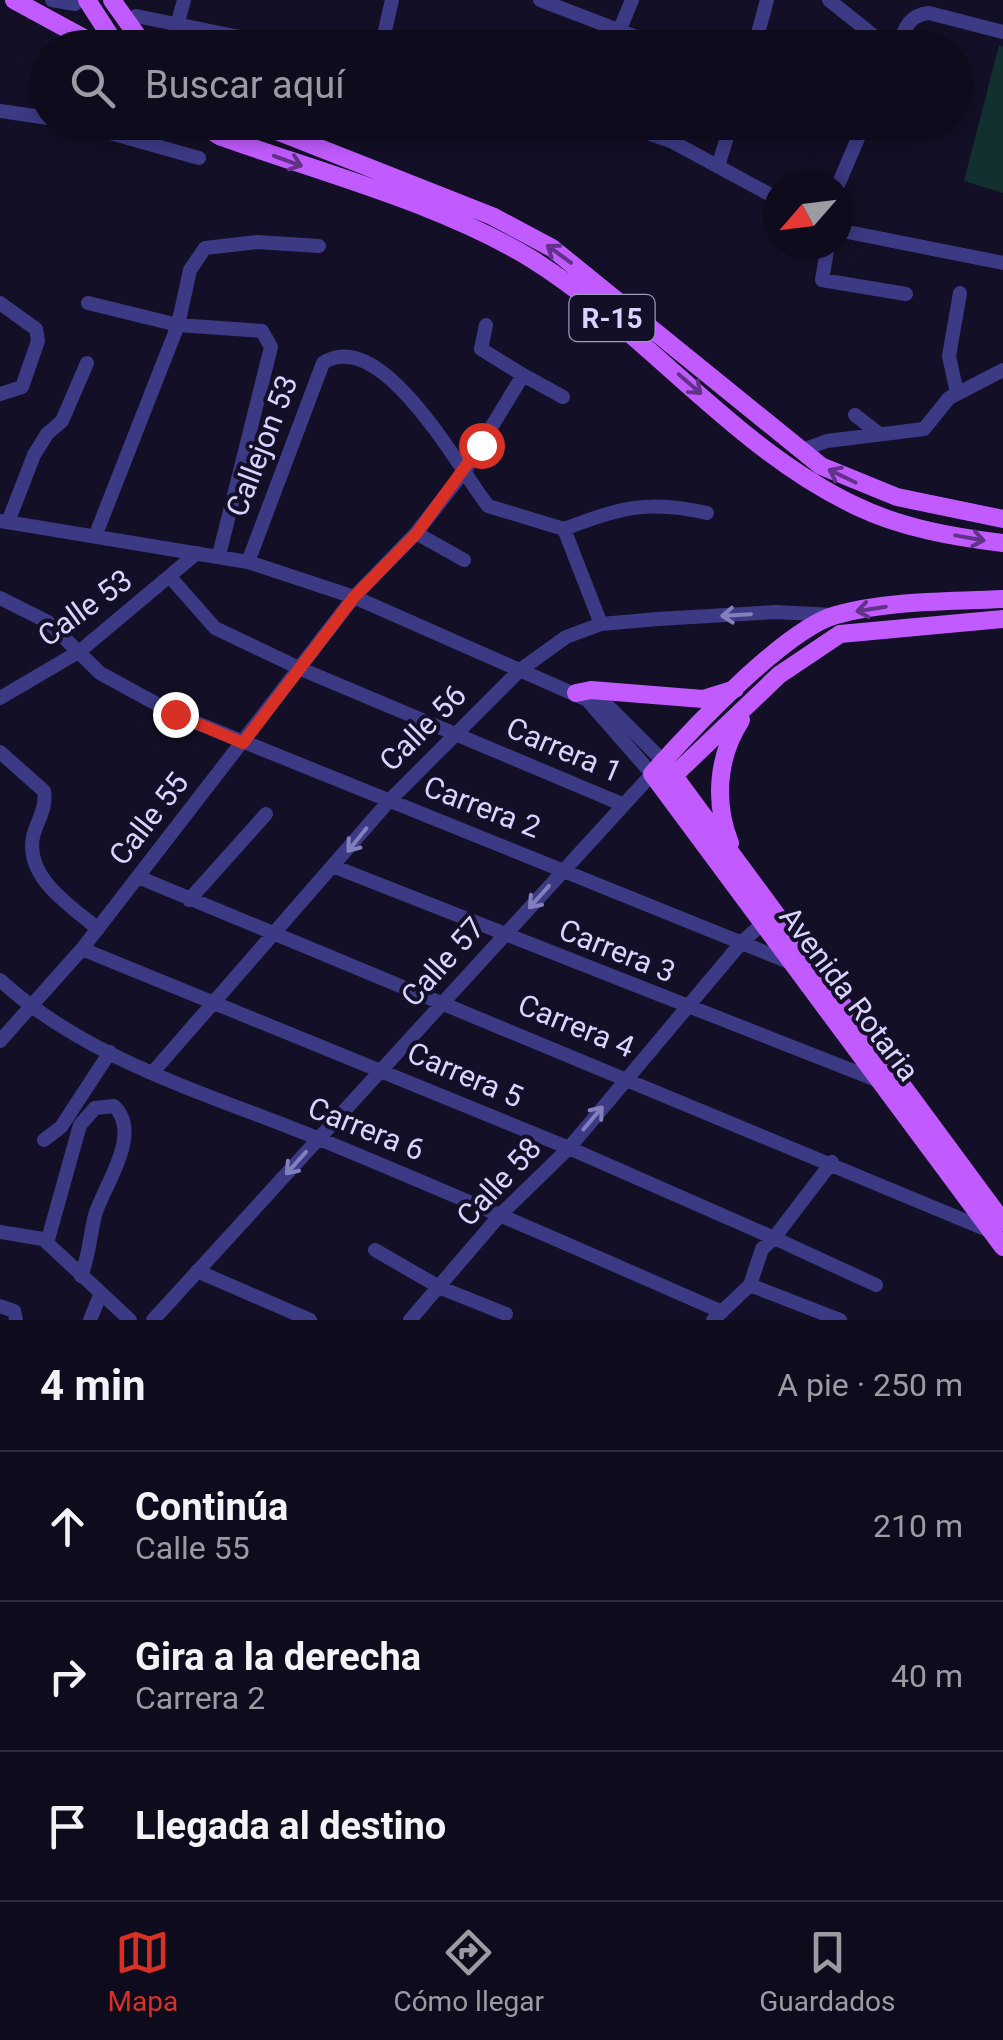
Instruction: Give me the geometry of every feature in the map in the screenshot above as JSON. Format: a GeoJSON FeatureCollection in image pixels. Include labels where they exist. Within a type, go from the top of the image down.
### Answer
{"type":"FeatureCollection","features":[{"type":"Feature","properties":{"kind":"main road"},"geometry":{"type":"LineString","coordinates":[[14,0],[69,30]]}},
{"type":"Feature","properties":{"kind":"main road"},"geometry":{"type":"LineString","coordinates":[[112,0],[133,30]]}},
{"type":"Feature","properties":{"kind":"main road"},"geometry":{"type":"LineString","coordinates":[[81,2],[104,30]]}},
{"type":"Feature","properties":{"kind":"main road","name":"R-15"},"geometry":{"type":"LineString","coordinates":[[230,140],[416,207],[528,257],[591,300],[782,461],[841,498],[896,522],[1003,543]]}},
{"type":"Feature","properties":{"kind":"main road","name":"R-15"},"geometry":{"type":"LineString","coordinates":[[300,140],[492,216],[552,248],[802,450],[861,485],[1003,519]]}},
{"type":"Feature","properties":{"kind":"main road"},"geometry":{"type":"LineString","coordinates":[[663,774],[749,691],[780,648],[833,616],[914,603],[1003,599]]}},
{"type":"Feature","properties":{"kind":"main road"},"geometry":{"type":"LineString","coordinates":[[582,697],[591,690],[703,699],[749,691],[840,634],[1003,618]]}},
{"type":"Feature","properties":{"kind":"main road"},"geometry":{"type":"LineString","coordinates":[[742,871],[726,834],[720,786],[728,747],[749,691]]}},
{"type":"Feature","properties":{"kind":"main road","name":"Avenida Rotaria"},"geometry":{"type":"LineString","coordinates":[[663,774],[742,871],[789,962],[997,1227]]}},
{"type":"Feature","properties":{"kind":"main road","name":"Avenida Rotaria"},"geometry":{"type":"LineString","coordinates":[[663,774],[997,1227],[1003,1247]]}},
{"type":"Feature","properties":{"kind":"street"},"geometry":{"type":"LineString","coordinates":[[52,0],[81,2]]}},
{"type":"Feature","properties":{"kind":"street"},"geometry":{"type":"LineString","coordinates":[[178,22],[184,0]]}},
{"type":"Feature","properties":{"kind":"street"},"geometry":{"type":"LineString","coordinates":[[385,30],[392,0]]}},
{"type":"Feature","properties":{"kind":"street"},"geometry":{"type":"LineString","coordinates":[[540,0],[621,30],[632,0]]}},
{"type":"Feature","properties":{"kind":"street"},"geometry":{"type":"LineString","coordinates":[[759,30],[767,0]]}},
{"type":"Feature","properties":{"kind":"street"},"geometry":{"type":"LineString","coordinates":[[829,0],[866,30]]}},
{"type":"Feature","properties":{"kind":"street"},"geometry":{"type":"LineString","coordinates":[[905,30],[911,18],[929,13],[1003,32]]}},
{"type":"Feature","properties":{"kind":"street"},"geometry":{"type":"LineString","coordinates":[[136,16],[213,30]]}},
{"type":"Feature","properties":{"kind":"street"},"geometry":{"type":"LineString","coordinates":[[0,112],[30,116]]}},
{"type":"Feature","properties":{"kind":"street"},"geometry":{"type":"LineString","coordinates":[[134,140],[198,158]]}},
{"type":"Feature","properties":{"kind":"street"},"geometry":{"type":"LineString","coordinates":[[667,140],[763,192]]}},
{"type":"Feature","properties":{"kind":"street"},"geometry":{"type":"LineString","coordinates":[[718,166],[726,140]]}},
{"type":"Feature","properties":{"kind":"street"},"geometry":{"type":"LineString","coordinates":[[843,170],[854,140]]}},
{"type":"Feature","properties":{"kind":"street"},"geometry":{"type":"LineString","coordinates":[[853,233],[1003,263]]}},
{"type":"Feature","properties":{"kind":"street"},"geometry":{"type":"LineString","coordinates":[[96,534],[178,325],[190,270],[204,248],[257,242],[320,246]]}},
{"type":"Feature","properties":{"kind":"street"},"geometry":{"type":"LineString","coordinates":[[825,260],[822,280],[906,294]]}},
{"type":"Feature","properties":{"kind":"street"},"geometry":{"type":"LineString","coordinates":[[957,392],[949,356],[960,293]]}},
{"type":"Feature","properties":{"kind":"street"},"geometry":{"type":"LineString","coordinates":[[0,304],[36,329],[38,341],[22,386],[0,394]]}},
{"type":"Feature","properties":{"kind":"street"},"geometry":{"type":"LineString","coordinates":[[88,304],[178,325],[262,331],[270,347],[219,555]]}},
{"type":"Feature","properties":{"kind":"street"},"geometry":{"type":"LineString","coordinates":[[486,325],[481,349],[563,396]]}},
{"type":"Feature","properties":{"kind":"street","name":"Callejon 53"},"geometry":{"type":"LineString","coordinates":[[248,562],[323,364],[335,356],[372,362],[420,412],[466,469],[488,506],[564,530]]}},
{"type":"Feature","properties":{"kind":"street"},"geometry":{"type":"LineString","coordinates":[[87,363],[62,421],[47,434],[34,455],[4,522],[219,555],[354,597],[607,705],[663,774]]}},
{"type":"Feature","properties":{"kind":"street"},"geometry":{"type":"LineString","coordinates":[[802,450],[826,440],[924,429],[957,392],[1003,370]]}},
{"type":"Feature","properties":{"kind":"street","name":"Calle 55"},"geometry":{"type":"LineString","coordinates":[[0,1041],[98,929],[354,597],[416,534],[466,469],[523,375]]}},
{"type":"Feature","properties":{"kind":"street"},"geometry":{"type":"LineString","coordinates":[[854,416],[878,433]]}},
{"type":"Feature","properties":{"kind":"street"},"geometry":{"type":"LineString","coordinates":[[601,624],[564,530],[627,506],[665,503],[707,513]]}},
{"type":"Feature","properties":{"kind":"street"},"geometry":{"type":"LineString","coordinates":[[416,534],[464,560]]}},
{"type":"Feature","properties":{"kind":"street","name":"Calle 53"},"geometry":{"type":"LineString","coordinates":[[0,698],[80,652],[197,553]]}},
{"type":"Feature","properties":{"kind":"street","name":"Carrera 1"},"geometry":{"type":"LineString","coordinates":[[171,578],[215,628],[301,670],[624,805]]}},
{"type":"Feature","properties":{"kind":"street","name":"Carrera 2"},"geometry":{"type":"LineString","coordinates":[[0,598],[48,622],[100,673],[175,714],[789,962]]}},
{"type":"Feature","properties":{"kind":"street","name":"Calle 56"},"geometry":{"type":"LineString","coordinates":[[153,1072],[270,934],[336,867],[390,801],[454,733],[520,670],[566,637],[601,624],[776,612],[833,616]]}},
{"type":"Feature","properties":{"kind":"street"},"geometry":{"type":"LineString","coordinates":[[0,752],[44,791],[44,810],[34,832],[34,863],[63,899],[98,929]]}},
{"type":"Feature","properties":{"kind":"street","name":"Calle 57"},"geometry":{"type":"LineString","coordinates":[[153,1320],[624,805],[663,774]]}},
{"type":"Feature","properties":{"kind":"street"},"geometry":{"type":"LineString","coordinates":[[189,900],[266,814]]}},
{"type":"Feature","properties":{"kind":"street","name":"Carrera 3"},"geometry":{"type":"LineString","coordinates":[[336,867],[881,1081]]}},
{"type":"Feature","properties":{"kind":"street","name":"Carrera 4"},"geometry":{"type":"LineString","coordinates":[[138,877],[832,1162],[942,1214],[997,1227]]}},
{"type":"Feature","properties":{"kind":"street","name":"Calle 58"},"geometry":{"type":"LineString","coordinates":[[410,1320],[502,1214],[569,1148],[742,942],[768,920]]}},
{"type":"Feature","properties":{"kind":"street","name":"Carrera 5"},"geometry":{"type":"LineString","coordinates":[[82,949],[569,1148],[876,1285]]}},
{"type":"Feature","properties":{"kind":"street","name":"Carrera 6"},"geometry":{"type":"LineString","coordinates":[[0,980],[30,1008],[110,1052],[502,1214],[718,1316]]}},
{"type":"Feature","properties":{"kind":"street"},"geometry":{"type":"LineString","coordinates":[[44,1140],[60,1127],[110,1052]]}},
{"type":"Feature","properties":{"kind":"street"},"geometry":{"type":"LineString","coordinates":[[47,1243],[80,1125],[95,1108],[114,1106],[125,1126],[119,1159],[96,1214],[81,1276]]}},
{"type":"Feature","properties":{"kind":"street"},"geometry":{"type":"LineString","coordinates":[[718,1316],[750,1284],[762,1250],[832,1162]]}},
{"type":"Feature","properties":{"kind":"street"},"geometry":{"type":"LineString","coordinates":[[0,1232],[47,1243],[130,1320]]}},
{"type":"Feature","properties":{"kind":"street"},"geometry":{"type":"LineString","coordinates":[[375,1250],[440,1288],[506,1314]]}},
{"type":"Feature","properties":{"kind":"street"},"geometry":{"type":"LineString","coordinates":[[198,1271],[310,1320]]}},
{"type":"Feature","properties":{"kind":"street"},"geometry":{"type":"LineString","coordinates":[[750,1284],[840,1320]]}},
{"type":"Feature","properties":{"kind":"street"},"geometry":{"type":"LineString","coordinates":[[90,1320],[101,1293]]}},
{"type":"Feature","properties":{"kind":"street"},"geometry":{"type":"LineString","coordinates":[[0,1306],[14,1311],[16,1320]]}},
{"type":"Feature","properties":{"kind":"green space"},"geometry":{"type":"Polygon","coordinates":[[[999,45],[1003,47],[1003,193],[964,181],[999,45]]]}},
{"type":"Feature","properties":{"kind":"route"},"geometry":{"type":"LineString","coordinates":[[175,714],[243,743],[354,597],[416,534],[481,445]]}}]}
